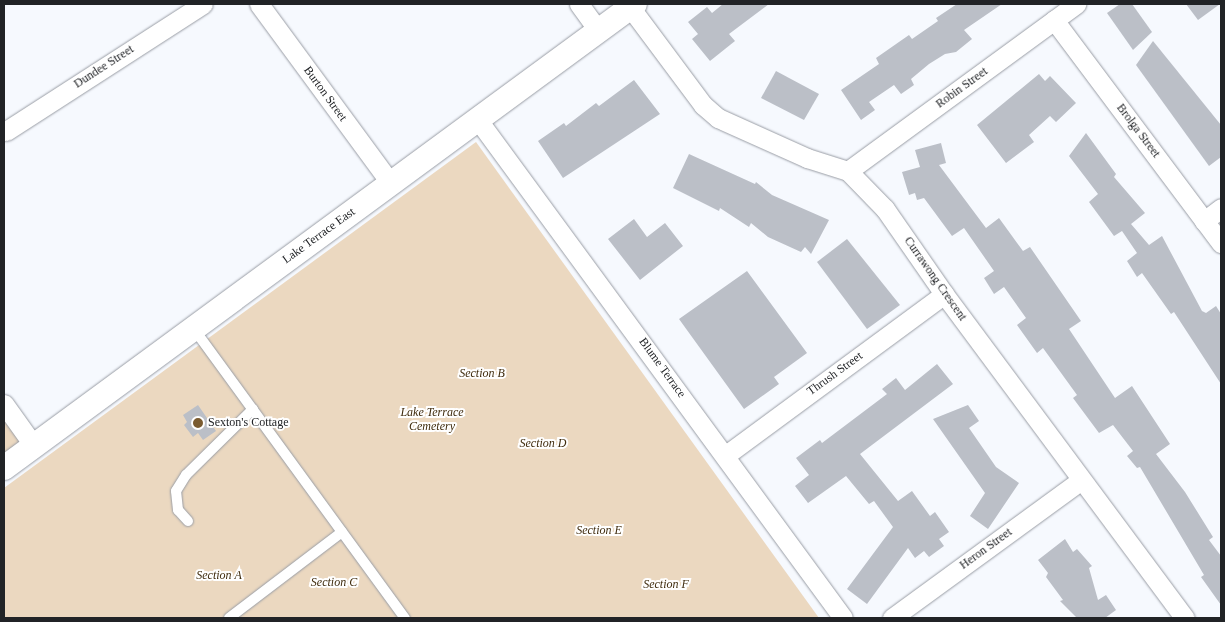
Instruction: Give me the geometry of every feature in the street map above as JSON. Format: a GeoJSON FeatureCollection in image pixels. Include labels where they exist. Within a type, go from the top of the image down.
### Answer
{"type":"FeatureCollection","features":[{"type":"Feature","properties":{"kind":"street","name":"Dundee Street"},"geometry":{"type":"LineString","coordinates":[[6,131],[203,4]]}},
{"type":"Feature","properties":{"kind":"street","name":"Burton Street"},"geometry":{"type":"LineString","coordinates":[[259,4],[391,184]]}},
{"type":"Feature","properties":{"kind":"street"},"geometry":{"type":"LineString","coordinates":[[580,4],[598,30]]}},
{"type":"Feature","properties":{"kind":"street","name":"Robin Street"},"geometry":{"type":"LineString","coordinates":[[848,171],[1076,4]]}},
{"type":"Feature","properties":{"kind":"street","name":"Lake Terrace East"},"geometry":{"type":"LineString","coordinates":[[4,468],[633,5]]}},
{"type":"Feature","properties":{"kind":"street","name":"Currawong Crescent"},"geometry":{"type":"LineString","coordinates":[[633,5],[703,105],[718,118],[807,158],[848,171],[885,209],[944,294],[1185,618]]}},
{"type":"Feature","properties":{"kind":"street","name":"Brolga Street"},"geometry":{"type":"LineString","coordinates":[[1054,20],[1221,243]]}},
{"type":"Feature","properties":{"kind":"street","name":"Blume Terrace"},"geometry":{"type":"LineString","coordinates":[[478,120],[844,618]]}},
{"type":"Feature","properties":{"kind":"street"},"geometry":{"type":"LineString","coordinates":[[1204,221],[1221,208]]}},
{"type":"Feature","properties":{"kind":"street","name":"Thrush Street"},"geometry":{"type":"LineString","coordinates":[[726,455],[944,294]]}},
{"type":"Feature","properties":{"kind":"street"},"geometry":{"type":"LineString","coordinates":[[4,404],[34,446]]}},
{"type":"Feature","properties":{"kind":"street","name":"Heron Street"},"geometry":{"type":"LineString","coordinates":[[892,618],[1081,480]]}},
{"type":"Feature","properties":{"kind":"lane"},"geometry":{"type":"LineString","coordinates":[[194,329],[403,617]]}},
{"type":"Feature","properties":{"kind":"lane"},"geometry":{"type":"LineString","coordinates":[[188,521],[178,510],[176,491],[186,475],[253,409]]}},
{"type":"Feature","properties":{"kind":"lane"},"geometry":{"type":"LineString","coordinates":[[229,618],[342,532]]}},
{"type":"Feature","properties":{"kind":"green space","name":"Lake Terrace Cemetery"},"geometry":{"type":"Polygon","coordinates":[[[476,142],[819,618],[4,618],[4,488],[476,142]]]}},
{"type":"Feature","properties":{"kind":"green space"},"geometry":{"type":"Polygon","coordinates":[[[4,411],[28,446],[4,461],[4,411]]]}},
{"type":"Feature","properties":{"kind":"building"},"geometry":{"type":"Polygon","coordinates":[[[723,4],[769,4],[729,34],[735,41],[710,61],[692,39],[698,34],[688,22],[707,7],[712,13],[723,4]]]}},
{"type":"Feature","properties":{"kind":"building"},"geometry":{"type":"Polygon","coordinates":[[[957,4],[1002,4],[964,30],[972,39],[956,52],[945,54],[929,64],[911,79],[914,85],[901,94],[894,85],[869,102],[875,110],[861,120],[841,90],[879,64],[876,58],[909,35],[912,39],[938,21],[936,18],[957,4]]]}},
{"type":"Feature","properties":{"kind":"building"},"geometry":{"type":"Polygon","coordinates":[[[1120,4],[1132,4],[1152,32],[1133,50],[1107,13],[1120,4]]]}},
{"type":"Feature","properties":{"kind":"building"},"geometry":{"type":"Polygon","coordinates":[[[1186,4],[1220,4],[1198,20],[1186,4]]]}},
{"type":"Feature","properties":{"kind":"building"},"geometry":{"type":"Polygon","coordinates":[[[1153,41],[1221,125],[1221,157],[1209,166],[1136,65],[1153,41]]]}},
{"type":"Feature","properties":{"kind":"building"},"geometry":{"type":"Polygon","coordinates":[[[776,71],[819,94],[804,120],[761,98],[776,71]]]}},
{"type":"Feature","properties":{"kind":"building"},"geometry":{"type":"Polygon","coordinates":[[[1039,74],[1045,81],[1050,76],[1076,103],[1056,122],[1050,116],[1029,135],[1034,142],[1006,163],[977,125],[1039,74]]]}},
{"type":"Feature","properties":{"kind":"building"},"geometry":{"type":"Polygon","coordinates":[[[634,80],[660,114],[563,178],[538,141],[564,123],[566,126],[596,103],[599,106],[634,80]]]}},
{"type":"Feature","properties":{"kind":"building"},"geometry":{"type":"Polygon","coordinates":[[[1086,133],[1116,174],[1114,177],[1145,213],[1131,224],[1149,245],[1162,236],[1202,311],[1206,313],[1216,306],[1221,314],[1221,384],[1174,312],[1171,314],[1142,273],[1137,277],[1127,261],[1137,253],[1122,231],[1114,236],[1089,202],[1098,194],[1069,156],[1086,133]]]}},
{"type":"Feature","properties":{"kind":"building"},"geometry":{"type":"Polygon","coordinates":[[[941,143],[946,163],[939,165],[986,228],[999,218],[1023,251],[1030,247],[1081,321],[1069,329],[1115,398],[1132,386],[1170,444],[1156,454],[1185,492],[1213,537],[1209,540],[1221,556],[1221,605],[1201,577],[1204,575],[1140,467],[1137,468],[1127,456],[1133,451],[1113,425],[1099,433],[1073,398],[1077,395],[1043,348],[1037,353],[1017,325],[1026,318],[1004,287],[994,294],[984,278],[994,271],[964,228],[952,236],[924,198],[917,200],[915,193],[909,195],[902,172],[920,167],[915,150],[941,143]]]}},
{"type":"Feature","properties":{"kind":"building"},"geometry":{"type":"Polygon","coordinates":[[[689,154],[755,184],[756,182],[772,195],[829,220],[811,254],[805,247],[801,252],[768,237],[751,223],[749,227],[720,208],[719,211],[673,188],[689,154]]]}},
{"type":"Feature","properties":{"kind":"building"},"geometry":{"type":"Polygon","coordinates":[[[634,219],[647,237],[665,223],[683,246],[640,280],[608,239],[634,219]]]}},
{"type":"Feature","properties":{"kind":"building"},"geometry":{"type":"Polygon","coordinates":[[[847,239],[900,305],[867,329],[817,262],[847,239]]]}},
{"type":"Feature","properties":{"kind":"building"},"geometry":{"type":"Polygon","coordinates":[[[747,271],[807,353],[774,377],[779,384],[744,409],[679,319],[747,271]]]}},
{"type":"Feature","properties":{"kind":"building"},"geometry":{"type":"Polygon","coordinates":[[[937,364],[953,384],[860,454],[898,501],[912,491],[930,516],[935,512],[949,532],[939,539],[944,546],[929,557],[924,551],[915,558],[908,548],[867,604],[847,589],[893,527],[874,501],[869,504],[846,476],[808,503],[795,486],[809,475],[796,458],[820,440],[822,443],[887,394],[882,389],[896,378],[905,390],[937,364]]]}},
{"type":"Feature","properties":{"kind":"building","name":"Sexton's Cottage"},"geometry":{"type":"Polygon","coordinates":[[[198,405],[216,431],[203,440],[198,433],[193,437],[184,425],[187,422],[183,415],[198,405]]]}},
{"type":"Feature","properties":{"kind":"building"},"geometry":{"type":"Polygon","coordinates":[[[968,405],[979,421],[969,428],[996,467],[1019,483],[988,529],[970,516],[985,493],[933,419],[968,405]]]}},
{"type":"Feature","properties":{"kind":"building"},"geometry":{"type":"Polygon","coordinates":[[[1065,539],[1073,552],[1077,549],[1092,566],[1089,568],[1098,600],[1106,595],[1116,610],[1105,618],[1077,618],[1060,601],[1063,600],[1046,577],[1048,573],[1038,560],[1065,539]]]}},
{"type":"Feature","properties":{"kind":"place","name":"Sexton's Cottage"},"geometry":{"type":"Point","coordinates":[198,423]}},
{"type":"Feature","properties":{"kind":"park label","name":"Section B"},"geometry":{"type":"Point","coordinates":[482,374]}},
{"type":"Feature","properties":{"kind":"park label","name":"Section D"},"geometry":{"type":"Point","coordinates":[543,444]}},
{"type":"Feature","properties":{"kind":"park label","name":"Section E"},"geometry":{"type":"Point","coordinates":[599,531]}},
{"type":"Feature","properties":{"kind":"park label","name":"Section A"},"geometry":{"type":"Point","coordinates":[219,576]}},
{"type":"Feature","properties":{"kind":"park label","name":"Section C"},"geometry":{"type":"Point","coordinates":[334,583]}},
{"type":"Feature","properties":{"kind":"park label","name":"Section F"},"geometry":{"type":"Point","coordinates":[666,585]}}]}
